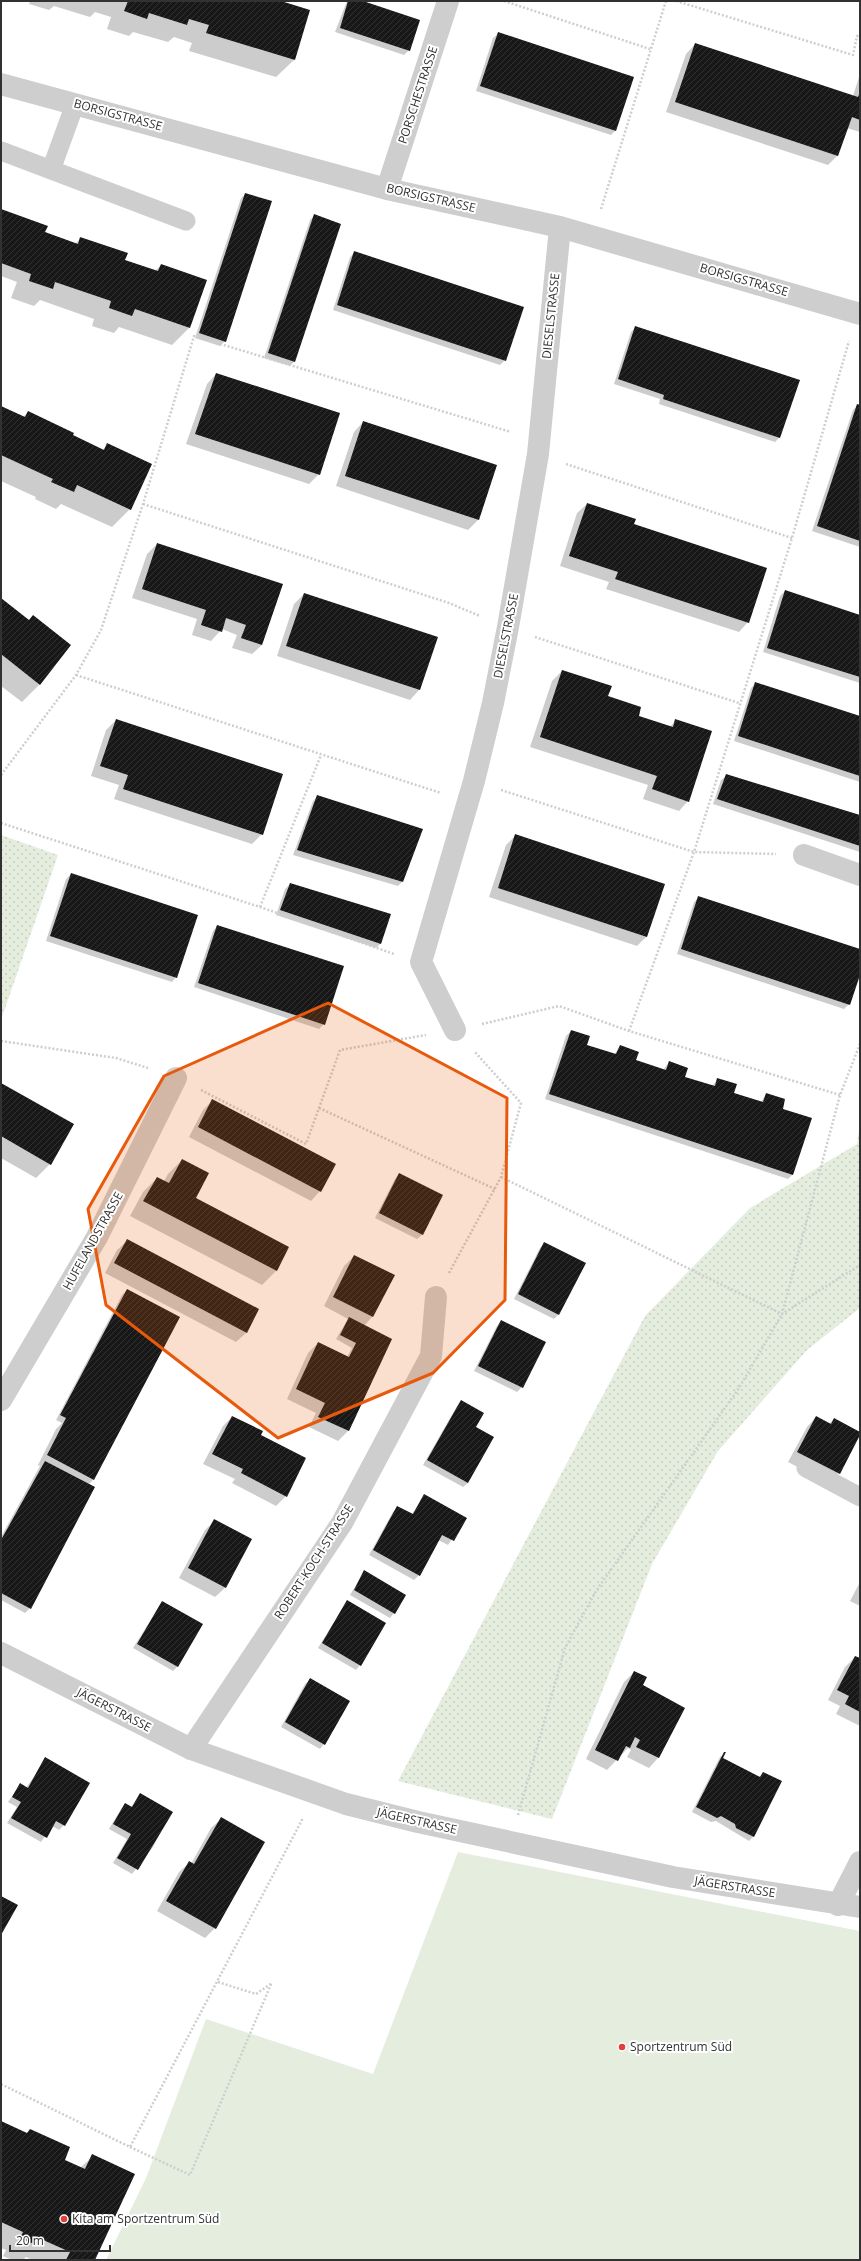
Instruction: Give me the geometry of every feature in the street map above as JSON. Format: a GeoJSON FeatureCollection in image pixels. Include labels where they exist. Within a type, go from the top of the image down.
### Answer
{"type":"FeatureCollection","features":[{"type":"Feature","properties":{"kind":"street","name":"PORSCHESTRASSE"},"geometry":{"type":"LineString","coordinates":[[387,189],[448,1]]}},
{"type":"Feature","properties":{"kind":"street","name":"BORSIGSTRASSE"},"geometry":{"type":"LineString","coordinates":[[1,84],[387,189],[560,227],[858,313]]}},
{"type":"Feature","properties":{"kind":"street","name":"DIESELSTRASSE"},"geometry":{"type":"LineString","coordinates":[[421,962],[471,792],[493,703],[508,627],[538,448],[560,227]]}},
{"type":"Feature","properties":{"kind":"street"},"geometry":{"type":"LineString","coordinates":[[804,855],[860,875]]}},
{"type":"Feature","properties":{"kind":"street"},"geometry":{"type":"LineString","coordinates":[[421,962],[455,1030]]}},
{"type":"Feature","properties":{"kind":"street","name":"HUFELANDSTRASSE"},"geometry":{"type":"LineString","coordinates":[[1,1400],[97,1237],[176,1078]]}},
{"type":"Feature","properties":{"kind":"street","name":"ROBERT-KOCH-STRASSE"},"geometry":{"type":"LineString","coordinates":[[191,1749],[342,1523],[431,1356],[436,1297]]}},
{"type":"Feature","properties":{"kind":"street","name":"JÄGERSTRASSE"},"geometry":{"type":"LineString","coordinates":[[1,1653],[191,1749],[346,1804],[418,1822],[673,1877],[838,1905],[860,1907]]}},
{"type":"Feature","properties":{"kind":"street"},"geometry":{"type":"LineString","coordinates":[[838,1905],[860,1862]]}},
{"type":"Feature","properties":{"kind":"lane"},"geometry":{"type":"LineString","coordinates":[[51,170],[75,104]]}},
{"type":"Feature","properties":{"kind":"lane"},"geometry":{"type":"LineString","coordinates":[[1,151],[186,221]]}},
{"type":"Feature","properties":{"kind":"lane"},"geometry":{"type":"LineString","coordinates":[[806,1468],[860,1497]]}},
{"type":"Feature","properties":{"kind":"path"},"geometry":{"type":"LineString","coordinates":[[504,1],[650,49]]}},
{"type":"Feature","properties":{"kind":"path"},"geometry":{"type":"LineString","coordinates":[[592,236],[666,1]]}},
{"type":"Feature","properties":{"kind":"path"},"geometry":{"type":"LineString","coordinates":[[676,1],[853,55],[858,36],[860,37]]}},
{"type":"Feature","properties":{"kind":"path"},"geometry":{"type":"LineString","coordinates":[[629,1030],[694,852],[739,703],[792,538],[858,313]]}},
{"type":"Feature","properties":{"kind":"path"},"geometry":{"type":"LineString","coordinates":[[1,775],[76,675],[101,630],[143,504],[194,336],[538,448],[792,538]]}},
{"type":"Feature","properties":{"kind":"path"},"geometry":{"type":"LineString","coordinates":[[143,504],[449,603],[529,635],[739,703]]}},
{"type":"Feature","properties":{"kind":"path"},"geometry":{"type":"LineString","coordinates":[[76,675],[321,755],[471,792],[694,852],[804,855]]}},
{"type":"Feature","properties":{"kind":"path"},"geometry":{"type":"LineString","coordinates":[[260,907],[321,755]]}},
{"type":"Feature","properties":{"kind":"path"},"geometry":{"type":"LineString","coordinates":[[1,823],[260,907],[372,948],[421,962]]}},
{"type":"Feature","properties":{"kind":"path"},"geometry":{"type":"LineString","coordinates":[[1,1041],[116,1058],[176,1078],[306,1144],[340,1050],[455,1030],[559,1006],[629,1030],[840,1095]]}},
{"type":"Feature","properties":{"kind":"path"},"geometry":{"type":"LineString","coordinates":[[436,1297],[501,1177],[521,1103],[455,1030]]}},
{"type":"Feature","properties":{"kind":"path"},"geometry":{"type":"LineString","coordinates":[[510,1842],[565,1648],[596,1591],[740,1388],[782,1314],[840,1095],[860,1044]]}},
{"type":"Feature","properties":{"kind":"path"},"geometry":{"type":"LineString","coordinates":[[319,1108],[495,1189]]}},
{"type":"Feature","properties":{"kind":"path"},"geometry":{"type":"LineString","coordinates":[[501,1177],[782,1314]]}},
{"type":"Feature","properties":{"kind":"path"},"geometry":{"type":"LineString","coordinates":[[782,1314],[860,1265]]}},
{"type":"Feature","properties":{"kind":"path"},"geometry":{"type":"LineString","coordinates":[[130,2147],[218,1982],[315,1794]]}},
{"type":"Feature","properties":{"kind":"path"},"geometry":{"type":"LineString","coordinates":[[1,2084],[190,2175],[272,1982],[256,1994],[218,1982]]}},
{"type":"Feature","properties":{"kind":"highlighted area"},"geometry":{"type":"Polygon","coordinates":[[[328,1003],[507,1098],[505,1300],[433,1373],[278,1438],[106,1305],[88,1209],[164,1076],[328,1003]]]}},
{"type":"Feature","properties":{"kind":"shaded area"},"geometry":{"type":"Polygon","coordinates":[[[1,835],[58,855],[1,1020],[1,835]]]}},
{"type":"Feature","properties":{"kind":"shaded area"},"geometry":{"type":"Polygon","coordinates":[[[860,1122],[860,1308],[807,1350],[718,1451],[652,1564],[552,1819],[398,1781],[645,1316],[750,1208],[857,1144],[860,1122]]]}},
{"type":"Feature","properties":{"kind":"shaded area","name":"Sportzentrum Süd"},"geometry":{"type":"Polygon","coordinates":[[[458,1852],[860,1931],[860,2260],[106,2260],[146,2178],[206,2019],[373,2074],[458,1852]]]}},
{"type":"Feature","properties":{"kind":"building"},"geometry":{"type":"Polygon","coordinates":[[[128,1],[281,1],[310,10],[295,60],[206,33],[209,25],[189,19],[187,25],[149,13],[147,19],[124,11],[128,1]]]}},
{"type":"Feature","properties":{"kind":"building"},"geometry":{"type":"Polygon","coordinates":[[[348,1],[363,1],[420,20],[410,51],[340,28],[348,1]]]}},
{"type":"Feature","properties":{"kind":"building"},"geometry":{"type":"Polygon","coordinates":[[[498,32],[634,77],[616,131],[480,86],[498,32]]]}},
{"type":"Feature","properties":{"kind":"building"},"geometry":{"type":"Polygon","coordinates":[[[695,43],[858,97],[860,92],[860,120],[852,117],[838,156],[675,102],[695,43]]]}},
{"type":"Feature","properties":{"kind":"building"},"geometry":{"type":"Polygon","coordinates":[[[245,193],[272,201],[226,342],[199,333],[245,193]]]}},
{"type":"Feature","properties":{"kind":"building"},"geometry":{"type":"Polygon","coordinates":[[[1,209],[48,226],[45,232],[78,244],[80,237],[128,253],[125,260],[158,271],[161,264],[207,280],[190,328],[135,309],[132,316],[109,308],[111,301],[55,282],[53,289],[29,281],[31,274],[1,263],[1,209]]]}},
{"type":"Feature","properties":{"kind":"building"},"geometry":{"type":"Polygon","coordinates":[[[314,214],[341,224],[295,362],[268,353],[314,214]]]}},
{"type":"Feature","properties":{"kind":"building"},"geometry":{"type":"Polygon","coordinates":[[[354,251],[524,307],[506,361],[337,305],[354,251]]]}},
{"type":"Feature","properties":{"kind":"building"},"geometry":{"type":"Polygon","coordinates":[[[635,326],[800,380],[780,438],[663,399],[664,395],[618,379],[635,326]]]}},
{"type":"Feature","properties":{"kind":"building"},"geometry":{"type":"Polygon","coordinates":[[[216,373],[340,413],[320,475],[195,434],[216,373]]]}},
{"type":"Feature","properties":{"kind":"building"},"geometry":{"type":"Polygon","coordinates":[[[857,404],[860,405],[860,541],[817,526],[857,404]]]}},
{"type":"Feature","properties":{"kind":"building"},"geometry":{"type":"Polygon","coordinates":[[[1,406],[25,417],[28,411],[74,433],[73,435],[104,450],[107,443],[152,464],[131,510],[77,485],[74,492],[51,482],[53,479],[1,455],[1,406]]]}},
{"type":"Feature","properties":{"kind":"building"},"geometry":{"type":"Polygon","coordinates":[[[363,421],[497,465],[479,520],[345,476],[363,421]]]}},
{"type":"Feature","properties":{"kind":"building"},"geometry":{"type":"Polygon","coordinates":[[[587,503],[636,519],[634,524],[767,568],[749,623],[615,579],[618,572],[569,556],[587,503]]]}},
{"type":"Feature","properties":{"kind":"building"},"geometry":{"type":"Polygon","coordinates":[[[157,543],[283,584],[262,645],[241,638],[246,625],[226,618],[222,632],[201,625],[206,610],[142,589],[157,543]]]}},
{"type":"Feature","properties":{"kind":"building"},"geometry":{"type":"Polygon","coordinates":[[[785,590],[860,615],[860,677],[767,648],[785,590]]]}},
{"type":"Feature","properties":{"kind":"building"},"geometry":{"type":"Polygon","coordinates":[[[304,593],[438,637],[420,690],[286,646],[304,593]]]}},
{"type":"Feature","properties":{"kind":"building"},"geometry":{"type":"Polygon","coordinates":[[[1,598],[29,620],[33,615],[71,645],[40,685],[1,654],[1,598]]]}},
{"type":"Feature","properties":{"kind":"building"},"geometry":{"type":"Polygon","coordinates":[[[562,670],[612,686],[608,696],[641,707],[639,716],[673,727],[675,719],[712,731],[689,802],[652,789],[657,776],[540,737],[562,670]]]}},
{"type":"Feature","properties":{"kind":"building"},"geometry":{"type":"Polygon","coordinates":[[[755,682],[860,716],[860,776],[738,736],[755,682]]]}},
{"type":"Feature","properties":{"kind":"building"},"geometry":{"type":"Polygon","coordinates":[[[116,719],[283,774],[263,835],[123,789],[128,775],[100,766],[116,719]]]}},
{"type":"Feature","properties":{"kind":"building"},"geometry":{"type":"Polygon","coordinates":[[[726,774],[860,815],[860,846],[717,799],[726,774]]]}},
{"type":"Feature","properties":{"kind":"building"},"geometry":{"type":"Polygon","coordinates":[[[317,795],[423,829],[403,882],[297,850],[317,795]]]}},
{"type":"Feature","properties":{"kind":"building"},"geometry":{"type":"Polygon","coordinates":[[[515,834],[665,884],[647,937],[498,888],[515,834]]]}},
{"type":"Feature","properties":{"kind":"building"},"geometry":{"type":"Polygon","coordinates":[[[71,873],[198,915],[177,978],[50,936],[71,873]]]}},
{"type":"Feature","properties":{"kind":"building"},"geometry":{"type":"Polygon","coordinates":[[[290,883],[391,914],[381,944],[280,910],[290,883]]]}},
{"type":"Feature","properties":{"kind":"building"},"geometry":{"type":"Polygon","coordinates":[[[698,896],[860,949],[860,975],[850,1005],[681,949],[698,896]]]}},
{"type":"Feature","properties":{"kind":"building"},"geometry":{"type":"Polygon","coordinates":[[[217,925],[344,966],[325,1025],[198,983],[217,925]]]}},
{"type":"Feature","properties":{"kind":"building"},"geometry":{"type":"Polygon","coordinates":[[[571,1030],[590,1036],[587,1045],[616,1054],[620,1045],[639,1052],[636,1060],[666,1070],[669,1061],[688,1068],[685,1077],[715,1086],[717,1078],[737,1084],[734,1093],[763,1102],[766,1093],[785,1099],[783,1109],[812,1118],[793,1175],[549,1094],[571,1030]]]}},
{"type":"Feature","properties":{"kind":"building"},"geometry":{"type":"Polygon","coordinates":[[[1,1083],[74,1124],[51,1165],[1,1136],[1,1083]]]}},
{"type":"Feature","properties":{"kind":"building"},"geometry":{"type":"Polygon","coordinates":[[[212,1099],[336,1164],[321,1192],[198,1127],[212,1099]]]}},
{"type":"Feature","properties":{"kind":"building"},"geometry":{"type":"Polygon","coordinates":[[[182,1159],[209,1173],[196,1198],[289,1247],[277,1271],[143,1201],[157,1177],[169,1183],[182,1159]]]}},
{"type":"Feature","properties":{"kind":"building"},"geometry":{"type":"Polygon","coordinates":[[[399,1173],[443,1195],[423,1235],[379,1213],[399,1173]]]}},
{"type":"Feature","properties":{"kind":"building"},"geometry":{"type":"Polygon","coordinates":[[[127,1239],[259,1309],[247,1333],[114,1263],[127,1239]]]}},
{"type":"Feature","properties":{"kind":"building"},"geometry":{"type":"Polygon","coordinates":[[[544,1242],[586,1263],[559,1315],[518,1294],[544,1242]]]}},
{"type":"Feature","properties":{"kind":"building"},"geometry":{"type":"Polygon","coordinates":[[[354,1255],[395,1275],[373,1317],[333,1297],[354,1255]]]}},
{"type":"Feature","properties":{"kind":"building"},"geometry":{"type":"Polygon","coordinates":[[[127,1289],[180,1317],[94,1480],[47,1455],[66,1418],[60,1415],[127,1289]]]}},
{"type":"Feature","properties":{"kind":"building"},"geometry":{"type":"Polygon","coordinates":[[[349,1317],[392,1339],[349,1431],[318,1417],[325,1403],[296,1389],[318,1342],[349,1357],[356,1343],[340,1335],[349,1317]]]}},
{"type":"Feature","properties":{"kind":"building"},"geometry":{"type":"Polygon","coordinates":[[[501,1320],[546,1342],[523,1388],[478,1366],[501,1320]]]}},
{"type":"Feature","properties":{"kind":"building"},"geometry":{"type":"Polygon","coordinates":[[[461,1400],[484,1413],[476,1427],[494,1437],[468,1483],[427,1460],[461,1400]]]}},
{"type":"Feature","properties":{"kind":"building"},"geometry":{"type":"Polygon","coordinates":[[[232,1416],[263,1431],[261,1435],[306,1458],[287,1497],[241,1473],[243,1469],[212,1454],[232,1416]]]}},
{"type":"Feature","properties":{"kind":"building"},"geometry":{"type":"Polygon","coordinates":[[[816,1416],[831,1424],[834,1418],[860,1432],[860,1435],[840,1474],[797,1452],[816,1416]]]}},
{"type":"Feature","properties":{"kind":"building"},"geometry":{"type":"Polygon","coordinates":[[[45,1461],[95,1487],[31,1609],[1,1593],[1,1540],[45,1461]]]}},
{"type":"Feature","properties":{"kind":"building"},"geometry":{"type":"Polygon","coordinates":[[[424,1494],[467,1518],[454,1541],[442,1535],[420,1576],[373,1550],[397,1506],[413,1514],[424,1494]]]}},
{"type":"Feature","properties":{"kind":"building"},"geometry":{"type":"Polygon","coordinates":[[[214,1519],[252,1539],[226,1588],[188,1568],[214,1519]]]}},
{"type":"Feature","properties":{"kind":"building"},"geometry":{"type":"Polygon","coordinates":[[[364,1570],[406,1595],[395,1614],[354,1590],[364,1570]]]}},
{"type":"Feature","properties":{"kind":"building"},"geometry":{"type":"Polygon","coordinates":[[[347,1600],[386,1623],[361,1666],[322,1643],[347,1600]]]}},
{"type":"Feature","properties":{"kind":"building"},"geometry":{"type":"Polygon","coordinates":[[[162,1601],[203,1624],[178,1667],[137,1644],[162,1601]]]}},
{"type":"Feature","properties":{"kind":"building"},"geometry":{"type":"Polygon","coordinates":[[[855,1656],[860,1658],[860,1712],[845,1704],[849,1696],[837,1690],[855,1656]]]}},
{"type":"Feature","properties":{"kind":"building"},"geometry":{"type":"Polygon","coordinates":[[[634,1671],[647,1677],[643,1685],[685,1708],[659,1758],[636,1747],[640,1740],[635,1737],[630,1748],[626,1746],[618,1761],[595,1750],[634,1671]]]}},
{"type":"Feature","properties":{"kind":"building"},"geometry":{"type":"Polygon","coordinates":[[[310,1678],[350,1701],[325,1745],[285,1722],[310,1678]]]}},
{"type":"Feature","properties":{"kind":"building"},"geometry":{"type":"Polygon","coordinates":[[[724,1752],[726,1752],[723,1758],[760,1777],[763,1772],[782,1781],[754,1837],[736,1828],[735,1824],[721,1816],[717,1818],[696,1807],[724,1752]]]}},
{"type":"Feature","properties":{"kind":"building"},"geometry":{"type":"Polygon","coordinates":[[[45,1757],[90,1783],[65,1826],[56,1821],[47,1838],[11,1818],[21,1802],[12,1797],[20,1783],[28,1788],[45,1757]]]}},
{"type":"Feature","properties":{"kind":"building"},"geometry":{"type":"Polygon","coordinates":[[[140,1793],[173,1812],[138,1870],[117,1858],[131,1834],[113,1824],[125,1803],[132,1807],[140,1793]]]}},
{"type":"Feature","properties":{"kind":"building"},"geometry":{"type":"Polygon","coordinates":[[[221,1817],[265,1842],[216,1929],[166,1901],[189,1861],[194,1864],[221,1817]]]}},
{"type":"Feature","properties":{"kind":"building"},"geometry":{"type":"Polygon","coordinates":[[[1,1896],[18,1905],[1,1935],[1,1896]]]}},
{"type":"Feature","properties":{"kind":"building","name":"Kita am Sportzentrum Süd"},"geometry":{"type":"Polygon","coordinates":[[[1,2121],[27,2133],[30,2129],[70,2147],[65,2160],[85,2169],[92,2154],[135,2174],[95,2260],[66,2260],[70,2252],[41,2239],[38,2246],[20,2238],[23,2232],[1,2222],[1,2121]]]}},
{"type":"Feature","properties":{"kind":"place","name":"Sportzentrum Süd"},"geometry":{"type":"Point","coordinates":[622,2047]}},
{"type":"Feature","properties":{"kind":"place","name":"Kita am Sportzentrum Süd"},"geometry":{"type":"Point","coordinates":[64,2219]}}]}
